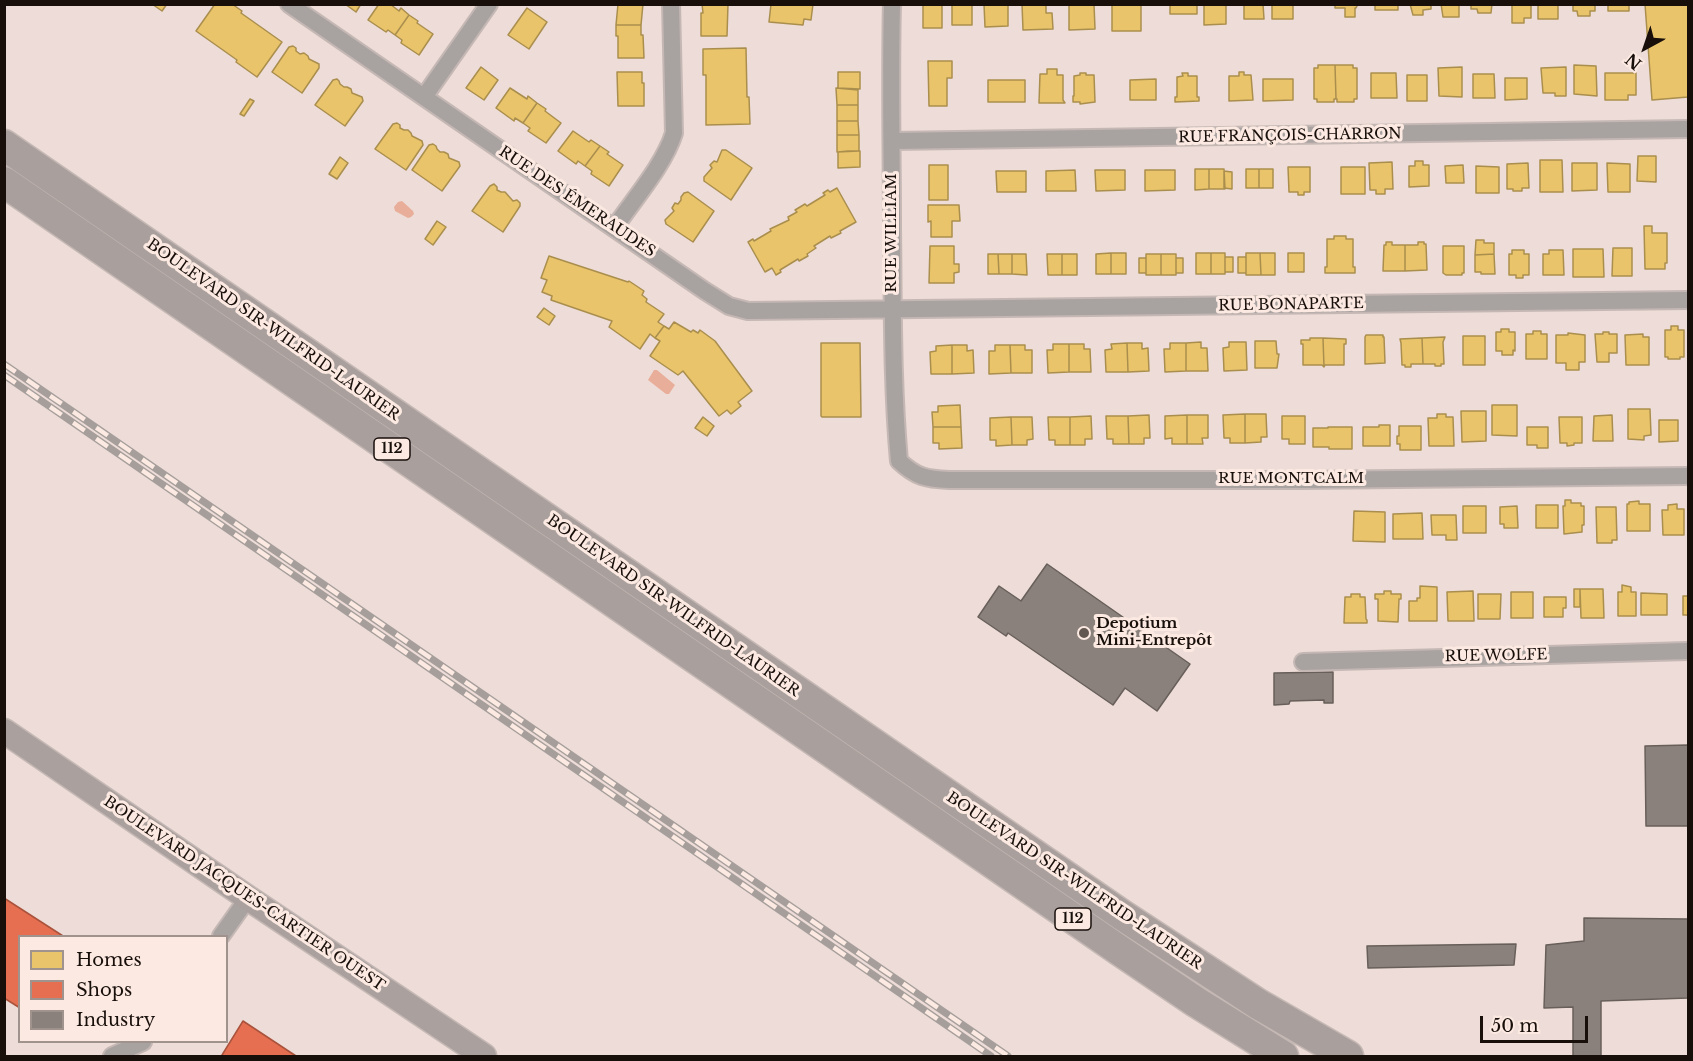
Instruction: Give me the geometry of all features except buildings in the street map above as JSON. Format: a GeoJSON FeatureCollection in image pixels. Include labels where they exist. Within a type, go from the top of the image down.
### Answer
{"type":"FeatureCollection","features":[{"type":"Feature","properties":{"kind":"highway"},"geometry":{"type":"LineString","coordinates":[[4,125],[60,183]]}},
{"type":"Feature","properties":{"kind":"highway","name":"BOULEVARD SIR-WILFRID-LAURIER"},"geometry":{"type":"LineString","coordinates":[[4,145],[1122,915],[1258,1004],[1347,1056]]}},
{"type":"Feature","properties":{"kind":"highway","name":"BOULEVARD SIR-WILFRID-LAURIER"},"geometry":{"type":"LineString","coordinates":[[4,182],[1110,945],[1211,1012],[1283,1056]]}},
{"type":"Feature","properties":{"kind":"main road","name":"BOULEVARD JACQUES-CARTIER OUEST"},"geometry":{"type":"LineString","coordinates":[[4,731],[484,1056]]}},
{"type":"Feature","properties":{"kind":"street","name":"RUE DES ÉMERAUDES"},"geometry":{"type":"LineString","coordinates":[[289,4],[729,306],[748,311],[893,310]]}},
{"type":"Feature","properties":{"kind":"street"},"geometry":{"type":"LineString","coordinates":[[424,97],[489,4]]}},
{"type":"Feature","properties":{"kind":"street"},"geometry":{"type":"LineString","coordinates":[[615,227],[659,164],[670,146],[674,133],[671,4]]}},
{"type":"Feature","properties":{"kind":"street","name":"RUE WILLIAM"},"geometry":{"type":"LineString","coordinates":[[892,4],[893,310],[899,461]]}},
{"type":"Feature","properties":{"kind":"street","name":"RUE FRANÇOIS-CHARRON"},"geometry":{"type":"LineString","coordinates":[[892,141],[1689,129]]}},
{"type":"Feature","properties":{"kind":"street","name":"RUE BONAPARTE"},"geometry":{"type":"LineString","coordinates":[[893,310],[1689,300]]}},
{"type":"Feature","properties":{"kind":"street","name":"RUE MONTCALM"},"geometry":{"type":"LineString","coordinates":[[899,461],[912,473],[940,480],[1301,480],[1689,476]]}},
{"type":"Feature","properties":{"kind":"street","name":"RUE WOLFE"},"geometry":{"type":"LineString","coordinates":[[1303,662],[1689,651]]}},
{"type":"Feature","properties":{"kind":"street"},"geometry":{"type":"LineString","coordinates":[[222,935],[248,898]]}},
{"type":"Feature","properties":{"kind":"street"},"geometry":{"type":"LineString","coordinates":[[112,1056],[139,1043]]}},
{"type":"Feature","properties":{"kind":"shaded area"},"geometry":{"type":"Polygon","coordinates":[[[402,201],[413,211],[414,214],[411,217],[408,218],[395,211],[394,207],[402,201]]]}},
{"type":"Feature","properties":{"kind":"shaded area"},"geometry":{"type":"Polygon","coordinates":[[[654,370],[675,385],[669,394],[648,380],[654,370]]]}},
{"type":"Feature","properties":{"kind":"railway"},"geometry":{"type":"LineString","coordinates":[[4,364],[1008,1056]]}},
{"type":"Feature","properties":{"kind":"railway"},"geometry":{"type":"LineString","coordinates":[[4,375],[991,1056]]}},
{"type":"Feature","properties":{"kind":"place","name":"Depotium Mini-Entrepôt"},"geometry":{"type":"Point","coordinates":[1084,633]}}]}
